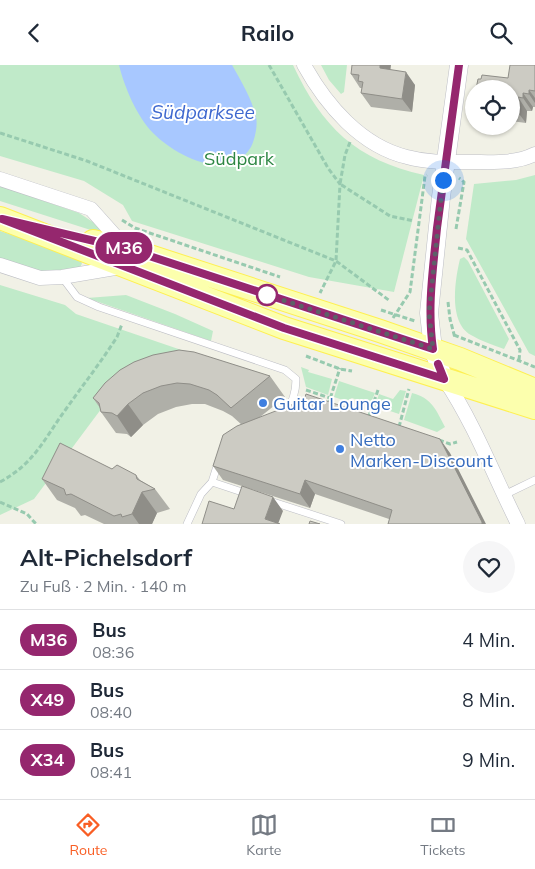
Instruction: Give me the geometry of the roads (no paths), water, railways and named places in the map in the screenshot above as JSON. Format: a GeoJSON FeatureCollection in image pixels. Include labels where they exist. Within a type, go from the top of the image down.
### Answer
{"type":"FeatureCollection","features":[{"type":"Feature","properties":{"kind":"main road"},"geometry":{"type":"LineString","coordinates":[[1,218],[127,258],[433,349],[535,390]]}},
{"type":"Feature","properties":{"kind":"main road"},"geometry":{"type":"LineString","coordinates":[[127,258],[284,328],[535,409]]}},
{"type":"Feature","properties":{"kind":"street"},"geometry":{"type":"LineString","coordinates":[[304,65],[326,98],[358,132],[385,149],[406,157],[446,163],[515,161],[535,154]]}},
{"type":"Feature","properties":{"kind":"street"},"geometry":{"type":"LineString","coordinates":[[459,65],[430,293],[429,325],[433,349],[444,379],[456,396],[518,524]]}},
{"type":"Feature","properties":{"kind":"street"},"geometry":{"type":"LineString","coordinates":[[0,179],[91,209],[127,258],[62,277],[40,278],[0,265]]}},
{"type":"Feature","properties":{"kind":"lane"},"geometry":{"type":"LineString","coordinates":[[62,277],[77,297],[99,307],[286,370],[296,379],[296,386],[289,408],[280,413]]}},
{"type":"Feature","properties":{"kind":"lane"},"geometry":{"type":"LineString","coordinates":[[187,524],[202,493],[212,482],[219,458]]}},
{"type":"Feature","properties":{"kind":"lane"},"geometry":{"type":"LineString","coordinates":[[503,495],[535,480]]}},
{"type":"Feature","properties":{"kind":"lane"},"geometry":{"type":"LineString","coordinates":[[212,482],[257,497]]}},
{"type":"Feature","properties":{"kind":"lane"},"geometry":{"type":"LineString","coordinates":[[266,499],[341,524]]}},
{"type":"Feature","properties":{"kind":"water","name":"Südparksee"},"geometry":{"type":"Polygon","coordinates":[[[119,65],[232,65],[249,97],[256,117],[256,132],[251,147],[241,158],[230,164],[216,165],[202,163],[175,150],[153,133],[142,119],[128,92],[119,65]]]}},
{"type":"Feature","properties":{"kind":"place","name":"Guitar Lounge"},"geometry":{"type":"Point","coordinates":[263,403]}},
{"type":"Feature","properties":{"kind":"place","name":"Netto Marken-Discount"},"geometry":{"type":"Point","coordinates":[340,449]}},
{"type":"Feature","properties":{"kind":"park label","name":"Südpark"},"geometry":{"type":"Point","coordinates":[239,158]}}]}
